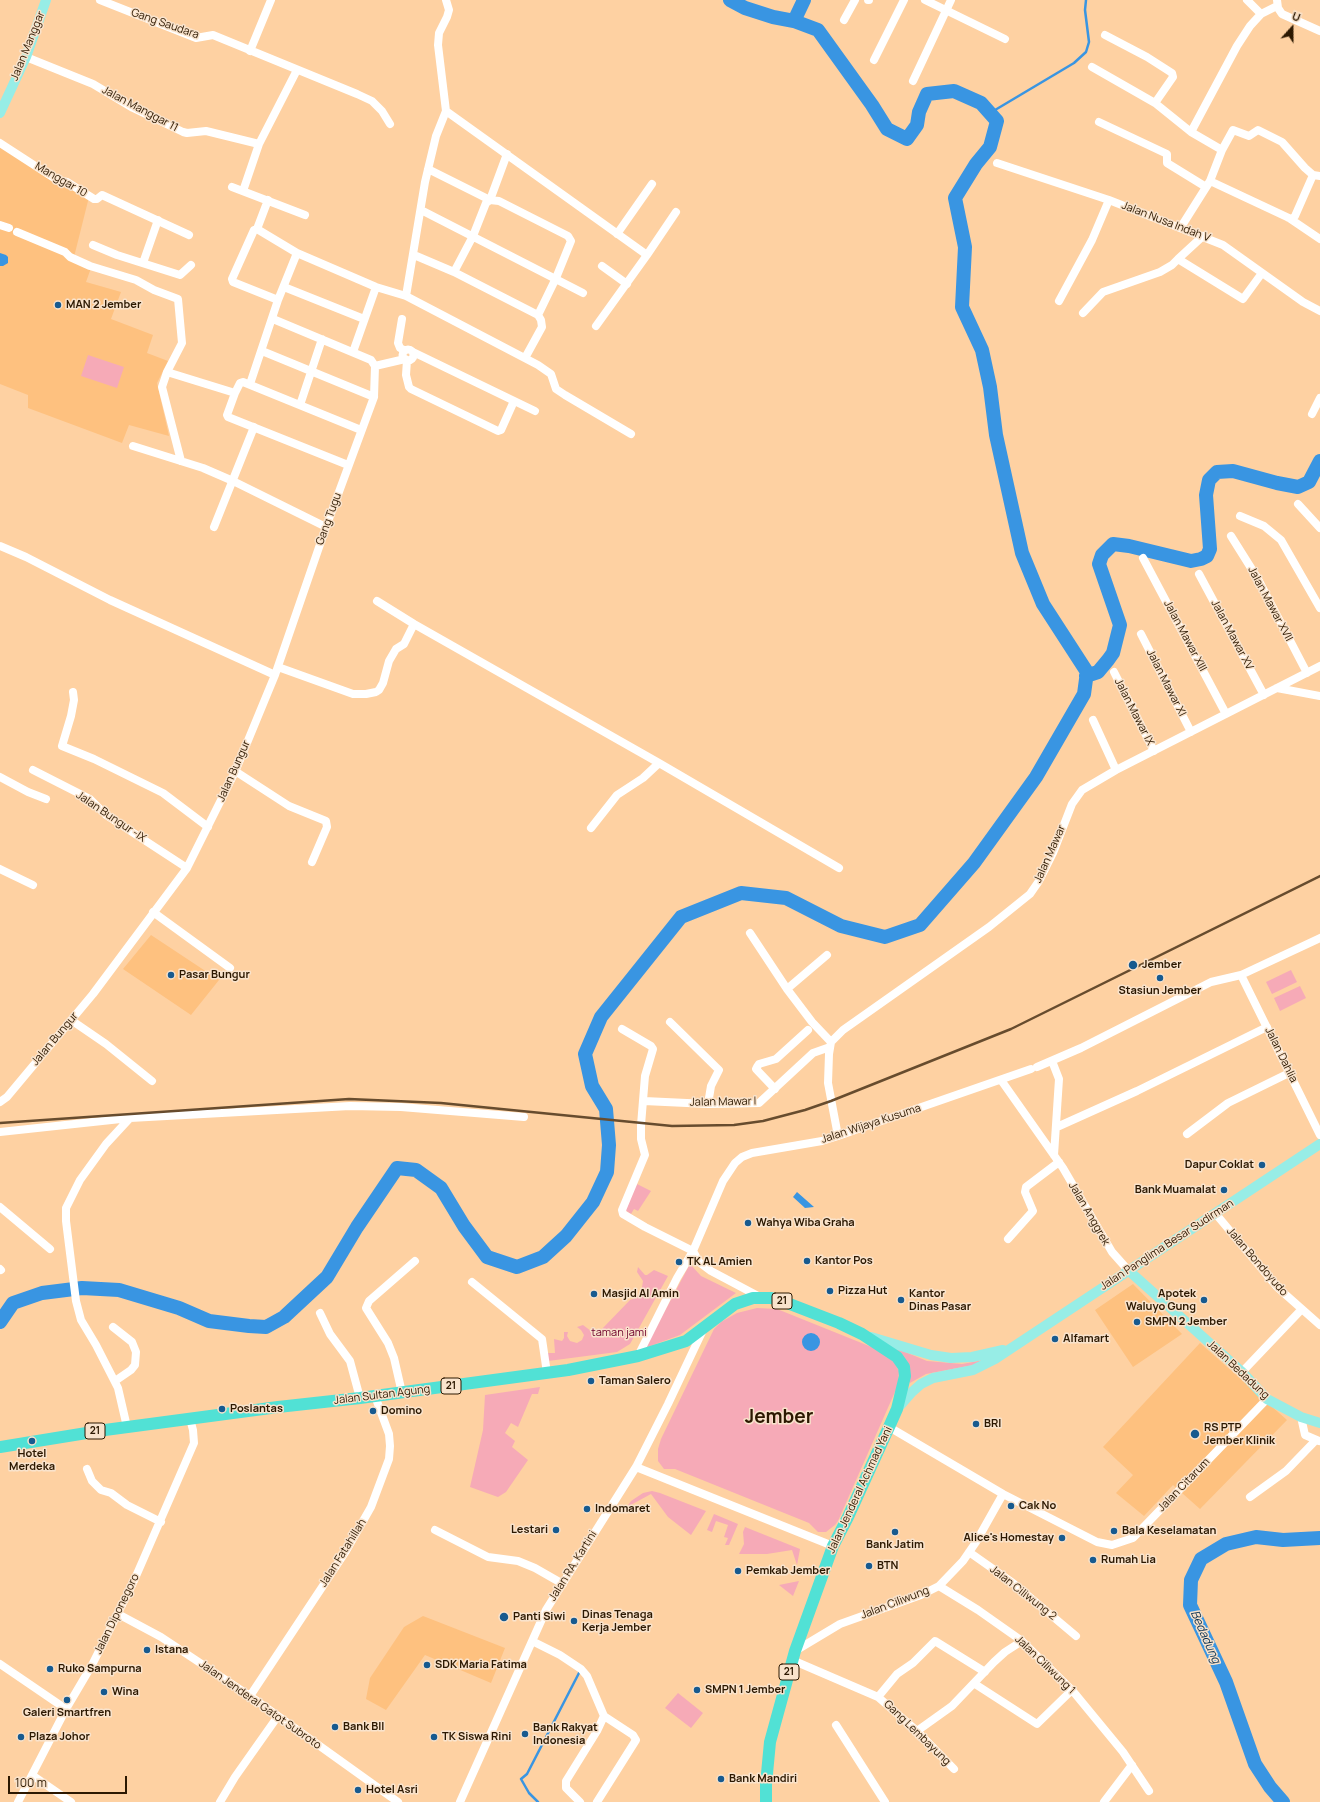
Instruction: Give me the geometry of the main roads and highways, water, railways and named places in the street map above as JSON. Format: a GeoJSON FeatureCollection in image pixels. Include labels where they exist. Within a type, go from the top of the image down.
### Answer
{"type":"FeatureCollection","features":[{"type":"Feature","properties":{"kind":"highway","name":"Jalan Sultan Agung"},"geometry":{"type":"LineString","coordinates":[[1,1448],[127,1427],[402,1393],[548,1373],[638,1356],[686,1340],[735,1304],[761,1297],[799,1306],[862,1334]]}},
{"type":"Feature","properties":{"kind":"highway","name":"21"},"geometry":{"type":"LineString","coordinates":[[862,1334],[897,1358],[904,1367],[905,1376],[897,1409]]}},
{"type":"Feature","properties":{"kind":"highway","name":"Jalan Jenderal Achmad Yani"},"geometry":{"type":"LineString","coordinates":[[766,1802],[770,1742],[794,1656],[833,1546],[848,1517],[897,1409]]}},
{"type":"Feature","properties":{"kind":"main road","name":"Jalan Manggar"},"geometry":{"type":"LineString","coordinates":[[0,113],[26,57],[46,0]]}},
{"type":"Feature","properties":{"kind":"main road","name":"Jalan Panglima Besar Sudirman"},"geometry":{"type":"LineString","coordinates":[[897,1409],[921,1384],[933,1378],[973,1370],[995,1359],[1320,1144]]}},
{"type":"Feature","properties":{"kind":"main road","name":"Jalan Bedadung"},"geometry":{"type":"LineString","coordinates":[[1128,1270],[1242,1372],[1267,1399],[1301,1417],[1320,1423]]}},
{"type":"Feature","properties":{"kind":"main road","name":"Jalan Panglima Besar Sudirman"},"geometry":{"type":"LineString","coordinates":[[862,1334],[914,1351],[951,1358],[980,1356],[1014,1346]]}},
{"type":"Feature","properties":{"kind":"water"},"geometry":{"type":"Polygon","coordinates":[[[0,253],[8,257],[8,263],[3,266],[0,266],[0,253]]]}},
{"type":"Feature","properties":{"kind":"water"},"geometry":{"type":"Polygon","coordinates":[[[797,1192],[814,1207],[805,1208],[793,1197],[797,1192]]]}},
{"type":"Feature","properties":{"kind":"water"},"geometry":{"type":"Polygon","coordinates":[[[807,1333],[815,1333],[820,1338],[818,1349],[815,1351],[807,1351],[802,1346],[802,1338],[807,1333]]]}},
{"type":"Feature","properties":{"kind":"waterway"},"geometry":{"type":"LineString","coordinates":[[0,1322],[13,1303],[42,1293],[82,1288],[119,1290],[179,1308],[209,1321],[266,1327],[284,1317],[327,1277],[357,1227],[397,1168],[416,1170],[441,1188],[464,1226],[487,1257],[517,1267],[543,1257],[566,1236],[593,1202],[607,1172],[609,1145],[606,1109],[592,1086],[585,1054],[601,1017],[681,917],[741,893],[786,898],[841,926],[885,937],[920,925],[974,863],[1036,777],[1084,694],[1087,672],[1043,604],[1022,553],[996,435],[990,387],[982,350],[962,307],[965,247],[955,198],[976,164],[990,147],[997,121],[981,103],[954,91],[927,94],[919,112],[917,125],[907,139],[887,129],[872,105],[818,30],[794,21],[773,17],[745,8],[730,0]]}},
{"type":"Feature","properties":{"kind":"waterway"},"geometry":{"type":"LineString","coordinates":[[794,21],[804,0]]}},
{"type":"Feature","properties":{"kind":"waterway"},"geometry":{"type":"LineString","coordinates":[[990,113],[1074,63],[1086,52],[1089,42],[1085,10],[1086,0]]}},
{"type":"Feature","properties":{"kind":"waterway"},"geometry":{"type":"LineString","coordinates":[[1086,676],[1098,672],[1113,653],[1120,625],[1099,564],[1102,555],[1113,544],[1129,546],[1191,561],[1201,559],[1207,556],[1210,549],[1206,495],[1209,480],[1217,472],[1233,471],[1298,487],[1309,482],[1320,461]]}},
{"type":"Feature","properties":{"kind":"waterway","name":"Bedadung"},"geometry":{"type":"LineString","coordinates":[[1283,1802],[1270,1787],[1255,1764],[1226,1682],[1190,1605],[1191,1580],[1201,1559],[1226,1544],[1256,1537],[1283,1540],[1320,1538]]}},
{"type":"Feature","properties":{"kind":"waterway"},"geometry":{"type":"LineString","coordinates":[[538,1802],[529,1793],[521,1779],[527,1774],[580,1671]]}},
{"type":"Feature","properties":{"kind":"railway"},"geometry":{"type":"LineString","coordinates":[[0,1123],[349,1099],[441,1103],[672,1126],[734,1125],[763,1121],[805,1110],[831,1101],[1011,1029],[1320,876]]}},
{"type":"Feature","properties":{"kind":"place","name":"MAN 2 Jember"},"geometry":{"type":"Point","coordinates":[58,305]}},
{"type":"Feature","properties":{"kind":"place","name":"Jember"},"geometry":{"type":"Point","coordinates":[1133,965]}},
{"type":"Feature","properties":{"kind":"place","name":"Pasar Bungur"},"geometry":{"type":"Point","coordinates":[171,975]}},
{"type":"Feature","properties":{"kind":"place","name":"Stasiun Jember"},"geometry":{"type":"Point","coordinates":[1160,978]}},
{"type":"Feature","properties":{"kind":"place","name":"Dapur Coklat"},"geometry":{"type":"Point","coordinates":[1262,1165]}},
{"type":"Feature","properties":{"kind":"place","name":"Bank Muamalat"},"geometry":{"type":"Point","coordinates":[1224,1190]}},
{"type":"Feature","properties":{"kind":"place","name":"Wahya Wiba Graha"},"geometry":{"type":"Point","coordinates":[748,1223]}},
{"type":"Feature","properties":{"kind":"place","name":"Kantor Pos"},"geometry":{"type":"Point","coordinates":[807,1261]}},
{"type":"Feature","properties":{"kind":"place","name":"TK AL Amien"},"geometry":{"type":"Point","coordinates":[679,1262]}},
{"type":"Feature","properties":{"kind":"place","name":"Pizza Hut"},"geometry":{"type":"Point","coordinates":[830,1291]}},
{"type":"Feature","properties":{"kind":"place","name":"Masjid Al Amin"},"geometry":{"type":"Point","coordinates":[594,1294]}},
{"type":"Feature","properties":{"kind":"place","name":"Kantor Dinas Pasar"},"geometry":{"type":"Point","coordinates":[901,1300]}},
{"type":"Feature","properties":{"kind":"place","name":"Apotek Waluyo Gung"},"geometry":{"type":"Point","coordinates":[1204,1300]}},
{"type":"Feature","properties":{"kind":"place","name":"SMPN 2 Jember"},"geometry":{"type":"Point","coordinates":[1137,1322]}},
{"type":"Feature","properties":{"kind":"place","name":"Alfamart"},"geometry":{"type":"Point","coordinates":[1055,1339]}},
{"type":"Feature","properties":{"kind":"place","name":"Taman Salero"},"geometry":{"type":"Point","coordinates":[591,1381]}},
{"type":"Feature","properties":{"kind":"place","name":"Poslantas"},"geometry":{"type":"Point","coordinates":[222,1409]}},
{"type":"Feature","properties":{"kind":"place","name":"Domino"},"geometry":{"type":"Point","coordinates":[373,1411]}},
{"type":"Feature","properties":{"kind":"place","name":"BRI"},"geometry":{"type":"Point","coordinates":[976,1424]}},
{"type":"Feature","properties":{"kind":"place","name":"RS PTP Jember Klinik"},"geometry":{"type":"Point","coordinates":[1195,1434]}},
{"type":"Feature","properties":{"kind":"place","name":"Hotel Merdeka"},"geometry":{"type":"Point","coordinates":[32,1441]}},
{"type":"Feature","properties":{"kind":"place","name":"Cak No"},"geometry":{"type":"Point","coordinates":[1011,1506]}},
{"type":"Feature","properties":{"kind":"place","name":"Indomaret"},"geometry":{"type":"Point","coordinates":[587,1509]}},
{"type":"Feature","properties":{"kind":"place","name":"Lestari"},"geometry":{"type":"Point","coordinates":[556,1530]}},
{"type":"Feature","properties":{"kind":"place","name":"Bala Keselamatan"},"geometry":{"type":"Point","coordinates":[1114,1531]}},
{"type":"Feature","properties":{"kind":"place","name":"Bank Jatim"},"geometry":{"type":"Point","coordinates":[895,1532]}},
{"type":"Feature","properties":{"kind":"place","name":"Alice's Homestay"},"geometry":{"type":"Point","coordinates":[1062,1538]}},
{"type":"Feature","properties":{"kind":"place","name":"Rumah Lia"},"geometry":{"type":"Point","coordinates":[1093,1560]}},
{"type":"Feature","properties":{"kind":"place","name":"BTN"},"geometry":{"type":"Point","coordinates":[869,1566]}},
{"type":"Feature","properties":{"kind":"place","name":"Pemkab Jember"},"geometry":{"type":"Point","coordinates":[738,1571]}},
{"type":"Feature","properties":{"kind":"place","name":"Panti Siwi"},"geometry":{"type":"Point","coordinates":[504,1617]}},
{"type":"Feature","properties":{"kind":"place","name":"Dinas Tenaga Kerja Jember"},"geometry":{"type":"Point","coordinates":[574,1621]}},
{"type":"Feature","properties":{"kind":"place","name":"Istana"},"geometry":{"type":"Point","coordinates":[147,1650]}},
{"type":"Feature","properties":{"kind":"place","name":"SDK Maria Fatima"},"geometry":{"type":"Point","coordinates":[427,1665]}},
{"type":"Feature","properties":{"kind":"place","name":"Ruko Sampurna"},"geometry":{"type":"Point","coordinates":[50,1669]}},
{"type":"Feature","properties":{"kind":"place","name":"SMPN 1 Jember"},"geometry":{"type":"Point","coordinates":[697,1690]}},
{"type":"Feature","properties":{"kind":"place","name":"Wina"},"geometry":{"type":"Point","coordinates":[104,1692]}},
{"type":"Feature","properties":{"kind":"place","name":"Galeri Smartfren"},"geometry":{"type":"Point","coordinates":[67,1700]}},
{"type":"Feature","properties":{"kind":"place","name":"Bank BII"},"geometry":{"type":"Point","coordinates":[335,1727]}},
{"type":"Feature","properties":{"kind":"place","name":"Bank Rakyat Indonesia"},"geometry":{"type":"Point","coordinates":[525,1734]}},
{"type":"Feature","properties":{"kind":"place","name":"Plaza Johor"},"geometry":{"type":"Point","coordinates":[21,1737]}},
{"type":"Feature","properties":{"kind":"place","name":"TK Siswa Rini"},"geometry":{"type":"Point","coordinates":[434,1737]}},
{"type":"Feature","properties":{"kind":"place","name":"Bank Mandiri"},"geometry":{"type":"Point","coordinates":[721,1779]}},
{"type":"Feature","properties":{"kind":"place","name":"Hotel Asri"},"geometry":{"type":"Point","coordinates":[358,1790]}},
{"type":"Feature","properties":{"kind":"district","name":"Jember"},"geometry":{"type":"Point","coordinates":[779,1418]}},
{"type":"Feature","properties":{"kind":"park label","name":"taman jami"},"geometry":{"type":"Point","coordinates":[619,1333]}}]}
